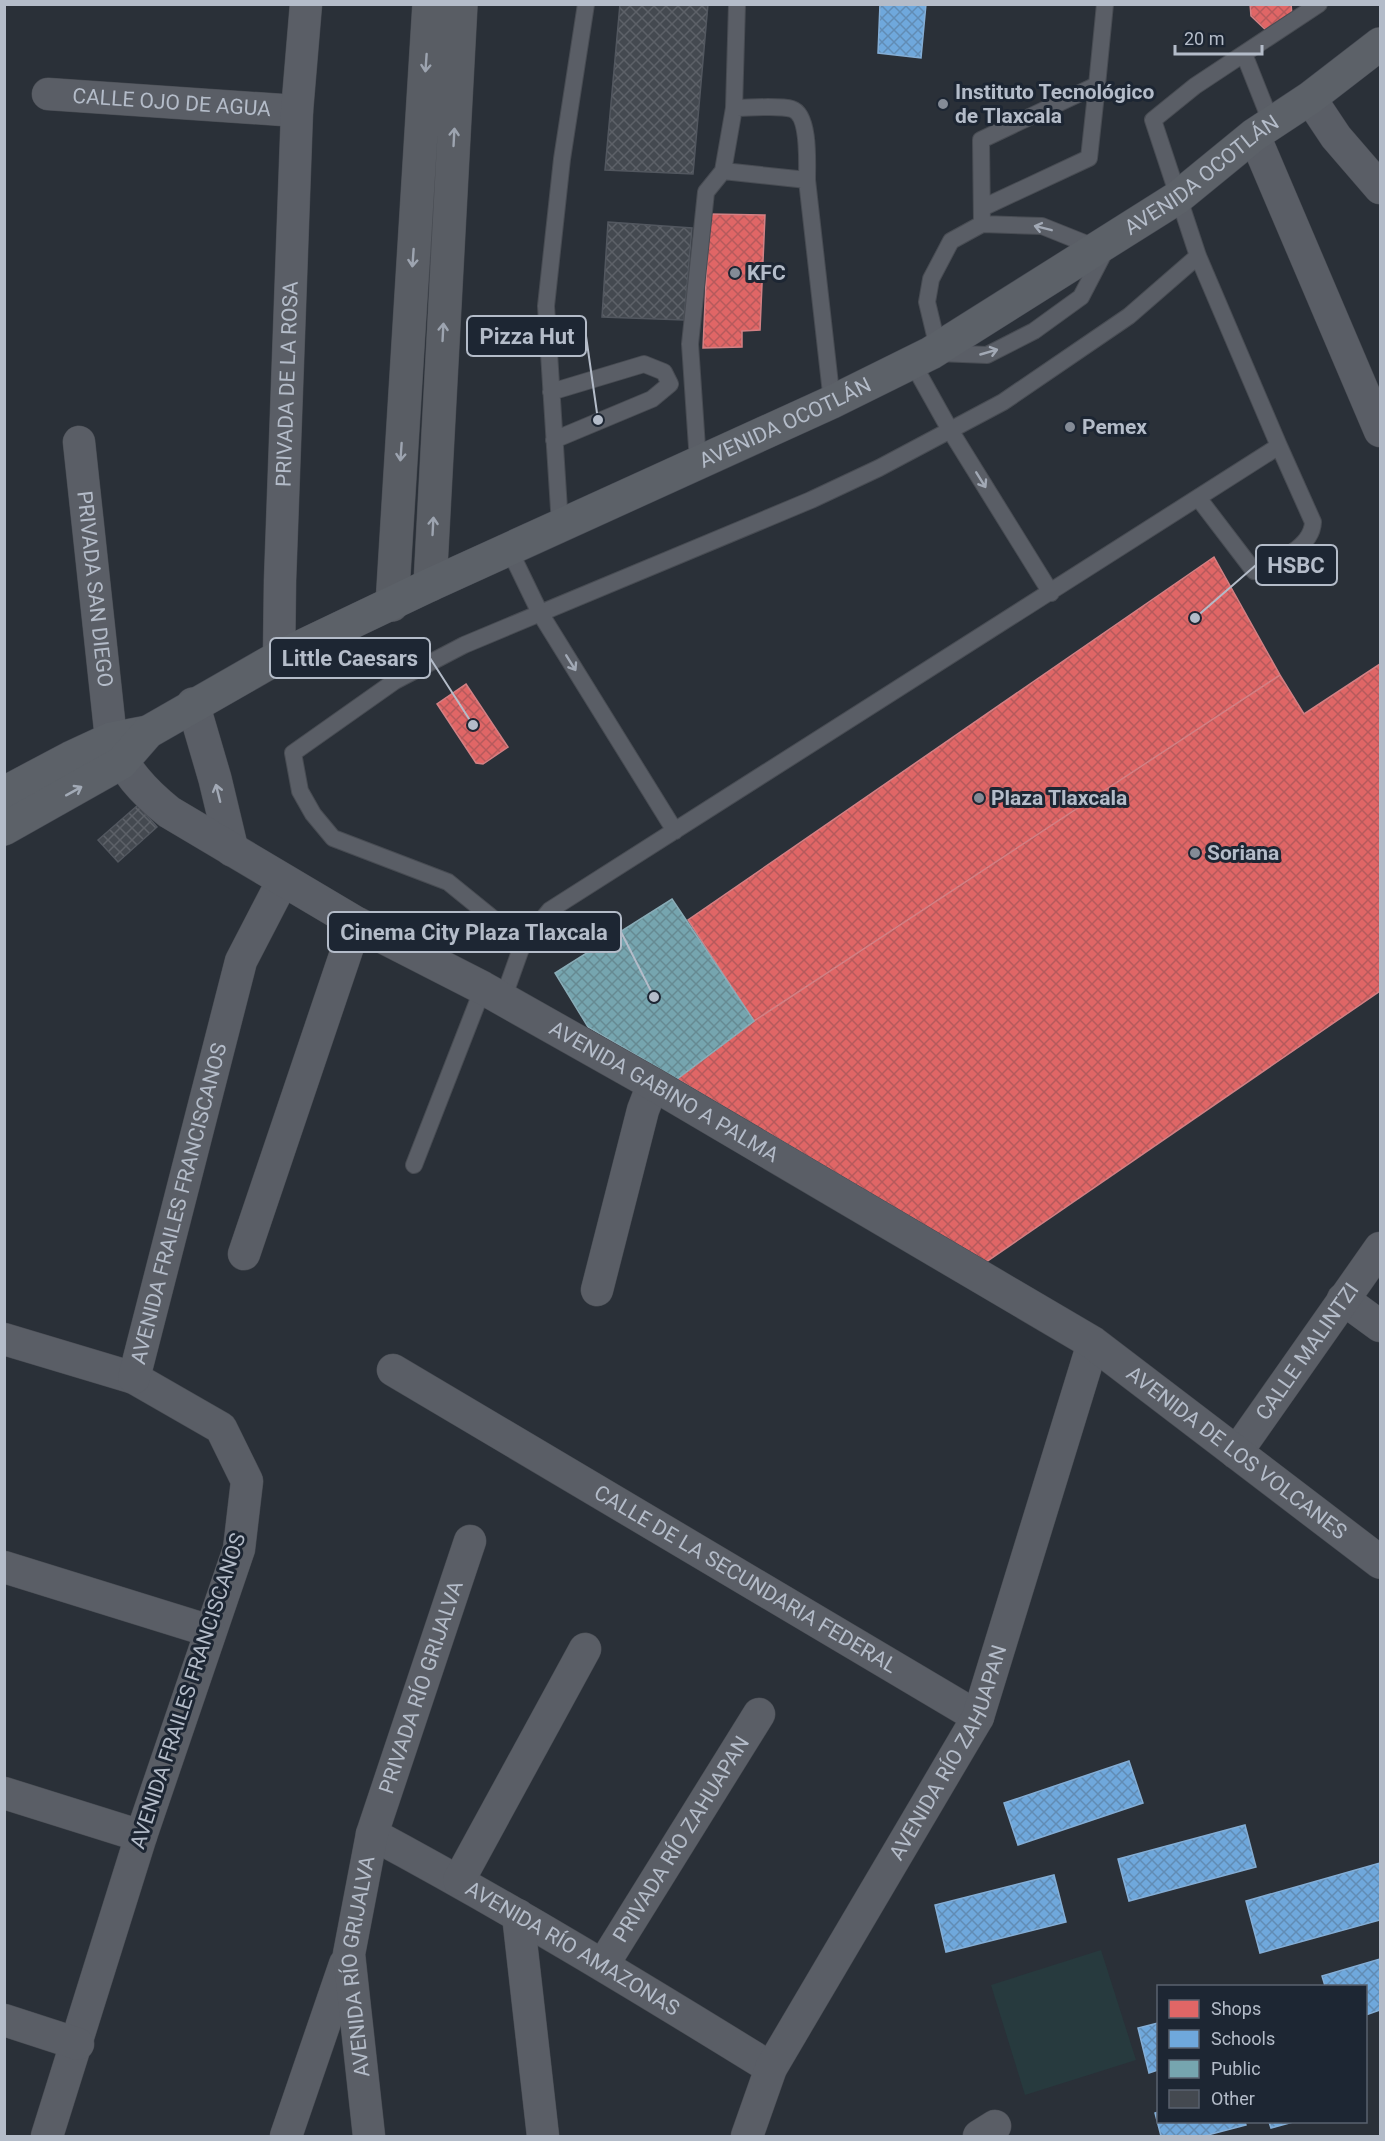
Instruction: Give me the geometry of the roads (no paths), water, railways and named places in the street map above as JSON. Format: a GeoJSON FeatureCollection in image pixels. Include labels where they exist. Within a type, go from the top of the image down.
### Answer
{"type":"FeatureCollection","features":[{"type":"Feature","properties":{"kind":"main road"},"geometry":{"type":"LineString","coordinates":[[392,605],[429,4]]}},
{"type":"Feature","properties":{"kind":"main road"},"geometry":{"type":"LineString","coordinates":[[430,585],[461,4]]}},
{"type":"Feature","properties":{"kind":"main road","name":"AVENIDA OCOTLÁN"},"geometry":{"type":"LineString","coordinates":[[18,822],[116,751],[193,704],[279,657],[560,525],[832,402],[927,354],[1177,198],[1263,129],[1310,99],[1380,44]]}},
{"type":"Feature","properties":{"kind":"main road","name":"AVENIDA OCOTLÁN"},"geometry":{"type":"LineString","coordinates":[[4,794],[70,758],[116,751]]}},
{"type":"Feature","properties":{"kind":"street","name":"PRIVADA DE LA ROSA"},"geometry":{"type":"LineString","coordinates":[[279,657],[297,111],[306,4]]}},
{"type":"Feature","properties":{"kind":"street","name":"CALLE OJO DE AGUA"},"geometry":{"type":"LineString","coordinates":[[48,94],[297,111]]}},
{"type":"Feature","properties":{"kind":"street"},"geometry":{"type":"LineString","coordinates":[[1310,99],[1336,137],[1380,188]]}},
{"type":"Feature","properties":{"kind":"street"},"geometry":{"type":"LineString","coordinates":[[1263,129],[1380,431]]}},
{"type":"Feature","properties":{"kind":"street","name":"PRIVADA SAN DIEGO"},"geometry":{"type":"LineString","coordinates":[[79,442],[116,751]]}},
{"type":"Feature","properties":{"kind":"street"},"geometry":{"type":"LineString","coordinates":[[193,704],[215,779],[232,850]]}},
{"type":"Feature","properties":{"kind":"street","name":"AVENIDA GABINO A PALMA"},"geometry":{"type":"LineString","coordinates":[[116,751],[144,792],[169,812],[356,923],[493,993],[652,1084],[1093,1343]]}},
{"type":"Feature","properties":{"kind":"street","name":"AVENIDA FRAILES FRANCISCANOS"},"geometry":{"type":"LineString","coordinates":[[47,2136],[78,2044],[141,1836],[238,1549],[247,1481],[221,1428],[134,1378],[241,961],[283,880]]}},
{"type":"Feature","properties":{"kind":"street"},"geometry":{"type":"LineString","coordinates":[[244,1254],[356,923]]}},
{"type":"Feature","properties":{"kind":"street"},"geometry":{"type":"LineString","coordinates":[[597,1290],[643,1110],[652,1084]]}},
{"type":"Feature","properties":{"kind":"street","name":"CALLE MALINTZI"},"geometry":{"type":"LineString","coordinates":[[1236,1453],[1380,1248]]}},
{"type":"Feature","properties":{"kind":"street"},"geometry":{"type":"LineString","coordinates":[[1343,1299],[1380,1326]]}},
{"type":"Feature","properties":{"kind":"street"},"geometry":{"type":"LineString","coordinates":[[4,1339],[134,1378]]}},
{"type":"Feature","properties":{"kind":"street","name":"AVENIDA DE LOS VOLCANES"},"geometry":{"type":"LineString","coordinates":[[1093,1343],[1380,1562]]}},
{"type":"Feature","properties":{"kind":"street","name":"AVENIDA RÍO ZAHUAPAN"},"geometry":{"type":"LineString","coordinates":[[747,2136],[771,2068],[978,1717],[1093,1343]]}},
{"type":"Feature","properties":{"kind":"street","name":"CALLE DE LA SECUNDARIA FEDERAL"},"geometry":{"type":"LineString","coordinates":[[393,1370],[978,1717]]}},
{"type":"Feature","properties":{"kind":"street","name":"PRIVADA RÍO GRIJALVA"},"geometry":{"type":"LineString","coordinates":[[372,1834],[470,1541]]}},
{"type":"Feature","properties":{"kind":"street"},"geometry":{"type":"LineString","coordinates":[[4,1567],[210,1631]]}},
{"type":"Feature","properties":{"kind":"street"},"geometry":{"type":"LineString","coordinates":[[459,1880],[585,1648]]}},
{"type":"Feature","properties":{"kind":"street","name":"PRIVADA RÍO ZAHUAPAN"},"geometry":{"type":"LineString","coordinates":[[603,1965],[759,1714]]}},
{"type":"Feature","properties":{"kind":"street"},"geometry":{"type":"LineString","coordinates":[[4,1793],[141,1836]]}},
{"type":"Feature","properties":{"kind":"street","name":"AVENIDA RÍO AMAZONAS"},"geometry":{"type":"LineString","coordinates":[[372,1834],[459,1880],[771,2068]]}},
{"type":"Feature","properties":{"kind":"street","name":"AVENIDA RÍO GRIJALVA"},"geometry":{"type":"LineString","coordinates":[[369,2136],[349,1954],[372,1834]]}},
{"type":"Feature","properties":{"kind":"street"},"geometry":{"type":"LineString","coordinates":[[518,1915],[543,2136]]}},
{"type":"Feature","properties":{"kind":"street"},"geometry":{"type":"LineString","coordinates":[[286,2136],[349,1954]]}},
{"type":"Feature","properties":{"kind":"street"},"geometry":{"type":"LineString","coordinates":[[4,2020],[78,2044]]}},
{"type":"Feature","properties":{"kind":"lane"},"geometry":{"type":"LineString","coordinates":[[560,525],[546,306],[562,159],[585,4]]}},
{"type":"Feature","properties":{"kind":"lane"},"geometry":{"type":"LineString","coordinates":[[698,462],[690,344],[706,192],[723,171],[734,108],[736,4]]}},
{"type":"Feature","properties":{"kind":"lane"},"geometry":{"type":"LineString","coordinates":[[1051,593],[950,430],[927,354],[927,302],[931,279],[951,241],[982,216],[1089,158],[1106,4]]}},
{"type":"Feature","properties":{"kind":"lane"},"geometry":{"type":"LineString","coordinates":[[1199,499],[1254,571],[1306,543],[1312,533],[1313,522],[1198,256],[1153,120],[1195,86],[1319,4]]}},
{"type":"Feature","properties":{"kind":"lane"},"geometry":{"type":"LineString","coordinates":[[1244,54],[1263,129]]}},
{"type":"Feature","properties":{"kind":"lane"},"geometry":{"type":"LineString","coordinates":[[982,216],[981,140],[1097,85]]}},
{"type":"Feature","properties":{"kind":"lane"},"geometry":{"type":"LineString","coordinates":[[734,108],[792,109],[801,116],[805,126],[807,180],[832,402]]}},
{"type":"Feature","properties":{"kind":"lane"},"geometry":{"type":"LineString","coordinates":[[723,171],[807,180]]}},
{"type":"Feature","properties":{"kind":"lane"},"geometry":{"type":"LineString","coordinates":[[982,216],[1042,226],[1104,245]]}},
{"type":"Feature","properties":{"kind":"lane"},"geometry":{"type":"LineString","coordinates":[[523,943],[448,882],[333,838],[313,814],[300,791],[293,753],[396,681],[464,645],[811,500],[879,468],[1003,402],[1129,316],[1198,256]]}},
{"type":"Feature","properties":{"kind":"lane"},"geometry":{"type":"LineString","coordinates":[[551,392],[644,364],[664,372],[670,384],[652,399],[554,440]]}},
{"type":"Feature","properties":{"kind":"lane"},"geometry":{"type":"LineString","coordinates":[[414,1165],[493,993],[523,943],[550,910],[1279,446]]}},
{"type":"Feature","properties":{"kind":"lane"},"geometry":{"type":"LineString","coordinates":[[508,549],[540,613],[675,831]]}},
{"type":"Feature","properties":{"kind":"lane"},"geometry":{"type":"LineString","coordinates":[[4,842],[18,822]]}},
{"type":"Feature","properties":{"kind":"place","name":"Instituto Tecnológico de Tlaxcala"},"geometry":{"type":"Point","coordinates":[943,104]}},
{"type":"Feature","properties":{"kind":"place","name":"KFC"},"geometry":{"type":"Point","coordinates":[735,273]}},
{"type":"Feature","properties":{"kind":"place","name":"Pizza Hut"},"geometry":{"type":"Point","coordinates":[598,420]}},
{"type":"Feature","properties":{"kind":"place","name":"Pemex"},"geometry":{"type":"Point","coordinates":[1070,427]}},
{"type":"Feature","properties":{"kind":"place","name":"HSBC"},"geometry":{"type":"Point","coordinates":[1195,618]}},
{"type":"Feature","properties":{"kind":"place","name":"Little Caesars"},"geometry":{"type":"Point","coordinates":[473,725]}},
{"type":"Feature","properties":{"kind":"place","name":"Plaza Tlaxcala"},"geometry":{"type":"Point","coordinates":[979,798]}},
{"type":"Feature","properties":{"kind":"place","name":"Soriana"},"geometry":{"type":"Point","coordinates":[1195,853]}},
{"type":"Feature","properties":{"kind":"place","name":"Cinema City Plaza Tlaxcala"},"geometry":{"type":"Point","coordinates":[654,997]}}]}
